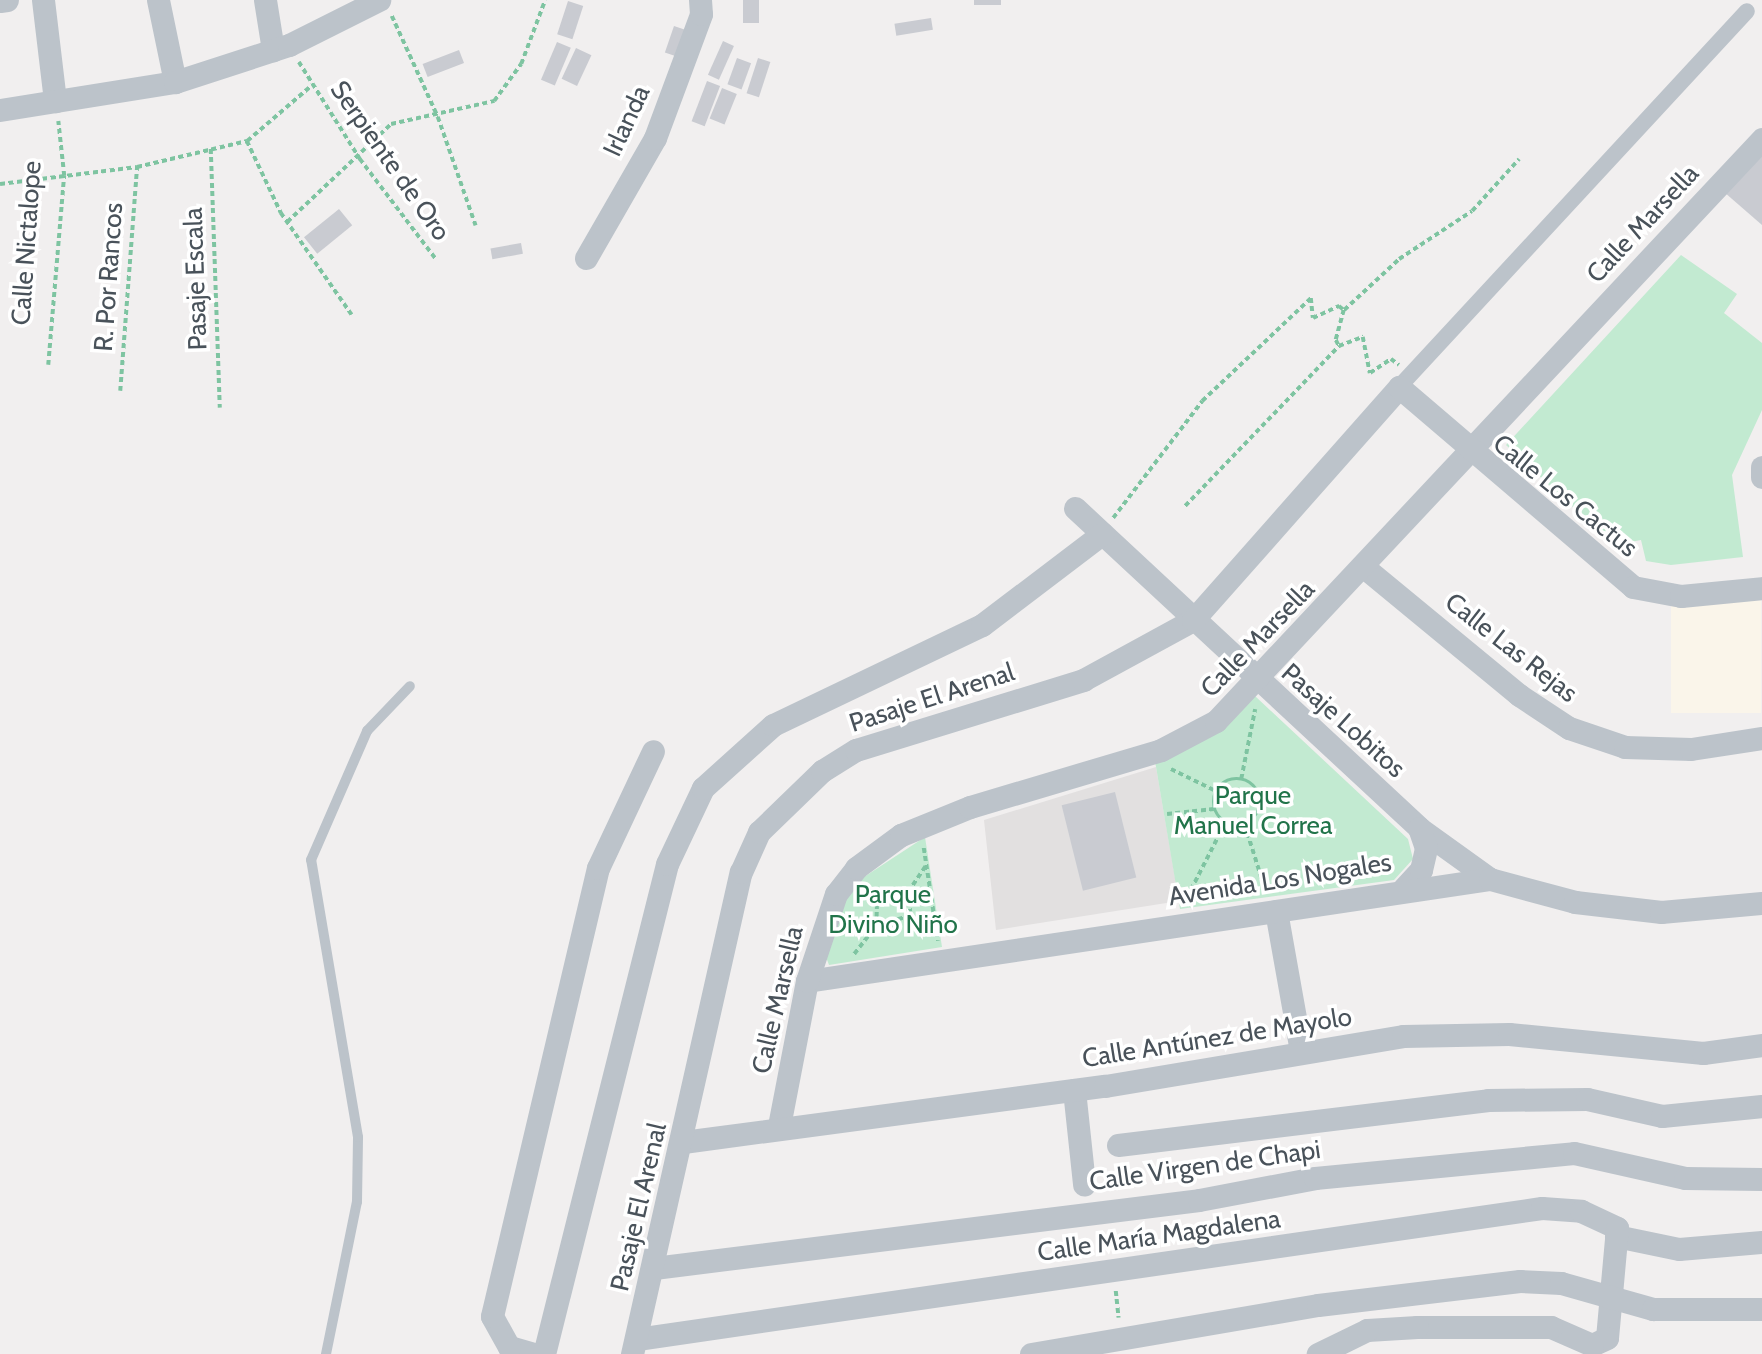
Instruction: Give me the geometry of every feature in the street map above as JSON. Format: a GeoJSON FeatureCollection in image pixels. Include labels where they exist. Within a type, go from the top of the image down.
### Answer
{"type":"FeatureCollection","features":[{"type":"Feature","properties":{"kind":"street"},"geometry":{"type":"LineString","coordinates":[[0,1],[7,0]]}},
{"type":"Feature","properties":{"kind":"street"},"geometry":{"type":"LineString","coordinates":[[43,0],[55,101]]}},
{"type":"Feature","properties":{"kind":"street"},"geometry":{"type":"LineString","coordinates":[[158,0],[175,82]]}},
{"type":"Feature","properties":{"kind":"street"},"geometry":{"type":"LineString","coordinates":[[265,0],[272,50]]}},
{"type":"Feature","properties":{"kind":"street","name":"Irlanda"},"geometry":{"type":"LineString","coordinates":[[586,258],[655,138],[701,14],[700,0]]}},
{"type":"Feature","properties":{"kind":"street"},"geometry":{"type":"LineString","coordinates":[[0,110],[175,82],[272,50],[383,6]]}},
{"type":"Feature","properties":{"kind":"street"},"geometry":{"type":"LineString","coordinates":[[1399,387],[1747,11]]}},
{"type":"Feature","properties":{"kind":"street","name":"Calle Marsella"},"geometry":{"type":"LineString","coordinates":[[779,1126],[807,981],[836,894],[856,868],[901,835],[970,807],[1161,750],[1216,721],[1258,683],[1468,452],[1762,139]]}},
{"type":"Feature","properties":{"kind":"street","name":"Calle Los Cactus"},"geometry":{"type":"LineString","coordinates":[[1399,387],[1468,452],[1633,587],[1681,596],[1762,588]]}},
{"type":"Feature","properties":{"kind":"street","name":"Pasaje El Arenal"},"geometry":{"type":"LineString","coordinates":[[635,1346],[683,1142],[741,872],[758,832],[822,771],[856,750],[1083,680],[1193,620],[1399,387]]}},
{"type":"Feature","properties":{"kind":"street"},"geometry":{"type":"LineString","coordinates":[[1762,467],[1762,477]]}},
{"type":"Feature","properties":{"kind":"street","name":"Pasaje Lobitos"},"geometry":{"type":"LineString","coordinates":[[1075,508],[1258,683],[1419,828],[1490,878]]}},
{"type":"Feature","properties":{"kind":"street"},"geometry":{"type":"LineString","coordinates":[[544,1354],[667,864],[704,788],[773,725],[982,625],[1102,534]]}},
{"type":"Feature","properties":{"kind":"street","name":"Calle Las Rejas"},"geometry":{"type":"LineString","coordinates":[[1365,568],[1519,695],[1569,728],[1625,747],[1691,748],[1762,738]]}},
{"type":"Feature","properties":{"kind":"street"},"geometry":{"type":"LineString","coordinates":[[534,1354],[509,1347],[492,1317],[598,868],[653,751]]}},
{"type":"Feature","properties":{"kind":"street"},"geometry":{"type":"LineString","coordinates":[[1404,888],[1421,870],[1426,848],[1419,828]]}},
{"type":"Feature","properties":{"kind":"street","name":"Avenida Los Nogales"},"geometry":{"type":"LineString","coordinates":[[807,981],[1171,926],[1271,903],[1490,878],[1575,902],[1661,912],[1762,903]]}},
{"type":"Feature","properties":{"kind":"street"},"geometry":{"type":"LineString","coordinates":[[1271,903],[1301,1052]]}},
{"type":"Feature","properties":{"kind":"street","name":"Calle Antúnez de Mayolo"},"geometry":{"type":"LineString","coordinates":[[683,1142],[779,1126],[1074,1090],[1404,1036],[1509,1034],[1703,1052],[1762,1045]]}},
{"type":"Feature","properties":{"kind":"street"},"geometry":{"type":"LineString","coordinates":[[1074,1090],[1084,1184]]}},
{"type":"Feature","properties":{"kind":"street","name":"Calle Virgen de Chapi"},"geometry":{"type":"LineString","coordinates":[[1118,1145],[1488,1100],[1587,1098],[1662,1116],[1762,1106]]}},
{"type":"Feature","properties":{"kind":"street","name":"Calle Virgen de Chapi"},"geometry":{"type":"LineString","coordinates":[[654,1268],[1199,1200],[1315,1178],[1574,1153],[1685,1178],[1762,1179]]}},
{"type":"Feature","properties":{"kind":"street","name":"Calle María Magdalena"},"geometry":{"type":"LineString","coordinates":[[635,1346],[1542,1208],[1598,1216],[1614,1224],[1616,1236]]}},
{"type":"Feature","properties":{"kind":"street"},"geometry":{"type":"LineString","coordinates":[[1318,1354],[1367,1330],[1417,1327],[1551,1327],[1592,1345],[1606,1339],[1616,1236],[1679,1248],[1762,1242]]}},
{"type":"Feature","properties":{"kind":"street"},"geometry":{"type":"LineString","coordinates":[[1031,1354],[1318,1305],[1520,1281],[1609,1295],[1653,1309],[1762,1309]]}},
{"type":"Feature","properties":{"kind":"lane"},"geometry":{"type":"LineString","coordinates":[[327,1354],[357,1202],[358,1137],[311,860],[367,731],[410,686]]}},
{"type":"Feature","properties":{"kind":"path"},"geometry":{"type":"LineString","coordinates":[[287,222],[360,159],[391,124],[439,117],[494,101],[521,64],[545,0]]}},
{"type":"Feature","properties":{"kind":"path"},"geometry":{"type":"LineString","coordinates":[[383,6],[439,117],[476,226]]}},
{"type":"Feature","properties":{"kind":"path","name":"Serpiente de Oro"},"geometry":{"type":"LineString","coordinates":[[247,141],[312,85],[360,159],[436,259]]}},
{"type":"Feature","properties":{"kind":"path","name":"Calle Nictalope"},"geometry":{"type":"LineString","coordinates":[[48,365],[64,176],[55,101]]}},
{"type":"Feature","properties":{"kind":"path"},"geometry":{"type":"LineString","coordinates":[[0,184],[137,167],[247,141],[287,222],[352,315]]}},
{"type":"Feature","properties":{"kind":"path","name":"Pasaje Escala"},"geometry":{"type":"LineString","coordinates":[[211,149],[220,408]]}},
{"type":"Feature","properties":{"kind":"path"},"geometry":{"type":"LineString","coordinates":[[1339,346],[1343,310],[1399,259],[1472,211],[1519,159]]}},
{"type":"Feature","properties":{"kind":"path","name":"R. Por Rancos"},"geometry":{"type":"LineString","coordinates":[[120,391],[137,167]]}},
{"type":"Feature","properties":{"kind":"path"},"geometry":{"type":"LineString","coordinates":[[1102,534],[1158,453],[1247,357],[1311,298],[1313,318],[1339,306],[1343,310]]}},
{"type":"Feature","properties":{"kind":"path"},"geometry":{"type":"LineString","coordinates":[[1185,506],[1339,346],[1363,337],[1370,373],[1391,359]]}},
{"type":"Feature","properties":{"kind":"path"},"geometry":{"type":"LineString","coordinates":[[1241,779],[1258,683]]}},
{"type":"Feature","properties":{"kind":"path"},"geometry":{"type":"LineString","coordinates":[[1158,762],[1216,791]]}},
{"type":"Feature","properties":{"kind":"path"},"geometry":{"type":"LineString","coordinates":[[1216,791],[1241,779]]}},
{"type":"Feature","properties":{"kind":"path"},"geometry":{"type":"LineString","coordinates":[[1241,779],[1254,786],[1260,800],[1245,825],[1271,903]]}},
{"type":"Feature","properties":{"kind":"path"},"geometry":{"type":"LineString","coordinates":[[1216,791],[1215,809],[1225,823],[1245,825]]}},
{"type":"Feature","properties":{"kind":"path"},"geometry":{"type":"LineString","coordinates":[[1167,814],[1215,809]]}},
{"type":"Feature","properties":{"kind":"path"},"geometry":{"type":"LineString","coordinates":[[1171,926],[1225,823]]}},
{"type":"Feature","properties":{"kind":"path"},"geometry":{"type":"LineString","coordinates":[[923,839],[939,944]]}},
{"type":"Feature","properties":{"kind":"path"},"geometry":{"type":"LineString","coordinates":[[877,903],[908,892],[927,865]]}},
{"type":"Feature","properties":{"kind":"path"},"geometry":{"type":"LineString","coordinates":[[859,888],[877,903]]}},
{"type":"Feature","properties":{"kind":"path"},"geometry":{"type":"LineString","coordinates":[[852,956],[876,926],[911,916],[908,892]]}},
{"type":"Feature","properties":{"kind":"path"},"geometry":{"type":"LineString","coordinates":[[876,926],[877,903]]}},
{"type":"Feature","properties":{"kind":"path"},"geometry":{"type":"LineString","coordinates":[[1114,1272],[1121,1339]]}},
{"type":"Feature","properties":{"kind":"shaded area"},"geometry":{"type":"Polygon","coordinates":[[[1671,596],[1761,596],[1761,713],[1671,713],[1671,596]]]}},
{"type":"Feature","properties":{"kind":"shaded area"},"geometry":{"type":"Polygon","coordinates":[[[1156,767],[1179,901],[996,930],[984,820],[1156,767]]]}},
{"type":"Feature","properties":{"kind":"green space"},"geometry":{"type":"Polygon","coordinates":[[[1681,255],[1737,294],[1724,313],[1762,343],[1762,410],[1732,475],[1743,557],[1671,565],[1646,561],[1641,540],[1614,545],[1506,445],[1681,255]]]}},
{"type":"Feature","properties":{"kind":"green space","name":"Parque Manuel Correa"},"geometry":{"type":"Polygon","coordinates":[[[1255,696],[1408,839],[1413,859],[1394,880],[1180,909],[1155,761],[1215,733],[1255,696]]]}},
{"type":"Feature","properties":{"kind":"green space","name":"Parque Divino Niño"},"geometry":{"type":"Polygon","coordinates":[[[925,837],[942,947],[829,965],[826,957],[846,900],[864,877],[925,837]]]}},
{"type":"Feature","properties":{"kind":"building"},"geometry":{"type":"Polygon","coordinates":[[[743,0],[759,0],[759,23],[743,23],[743,0]]]}},
{"type":"Feature","properties":{"kind":"building"},"geometry":{"type":"Polygon","coordinates":[[[974,0],[1001,0],[1001,5],[974,5],[974,0]]]}},
{"type":"Feature","properties":{"kind":"building"},"geometry":{"type":"Polygon","coordinates":[[[568,1],[583,6],[572,39],[557,34],[568,1]]]}},
{"type":"Feature","properties":{"kind":"building"},"geometry":{"type":"Polygon","coordinates":[[[931,18],[933,30],[896,36],[894,24],[931,18]]]}},
{"type":"Feature","properties":{"kind":"building"},"geometry":{"type":"Polygon","coordinates":[[[674,26],[691,32],[682,58],[665,52],[674,26]]]}},
{"type":"Feature","properties":{"kind":"building"},"geometry":{"type":"Polygon","coordinates":[[[723,41],[734,46],[719,80],[708,75],[723,41]]]}},
{"type":"Feature","properties":{"kind":"building"},"geometry":{"type":"Polygon","coordinates":[[[557,42],[571,48],[555,86],[541,80],[557,42]]]}},
{"type":"Feature","properties":{"kind":"building"},"geometry":{"type":"Polygon","coordinates":[[[576,48],[591,55],[577,86],[562,79],[576,48]]]}},
{"type":"Feature","properties":{"kind":"building"},"geometry":{"type":"Polygon","coordinates":[[[459,50],[464,63],[428,77],[423,64],[459,50]]]}},
{"type":"Feature","properties":{"kind":"building"},"geometry":{"type":"Polygon","coordinates":[[[737,58],[751,63],[742,89],[727,84],[737,58]]]}},
{"type":"Feature","properties":{"kind":"building"},"geometry":{"type":"Polygon","coordinates":[[[758,58],[770,62],[759,97],[747,93],[758,58]]]}},
{"type":"Feature","properties":{"kind":"building"},"geometry":{"type":"Polygon","coordinates":[[[707,81],[720,86],[705,126],[692,121],[707,81]]]}},
{"type":"Feature","properties":{"kind":"building"},"geometry":{"type":"Polygon","coordinates":[[[722,88],[737,94],[724,125],[710,119],[722,88]]]}},
{"type":"Feature","properties":{"kind":"building"},"geometry":{"type":"Polygon","coordinates":[[[1762,152],[1762,225],[1724,192],[1762,152]]]}},
{"type":"Feature","properties":{"kind":"building"},"geometry":{"type":"Polygon","coordinates":[[[339,209],[352,225],[317,254],[304,237],[339,209]]]}},
{"type":"Feature","properties":{"kind":"building"},"geometry":{"type":"Polygon","coordinates":[[[521,243],[523,254],[492,259],[490,248],[521,243]]]}},
{"type":"Feature","properties":{"kind":"building"},"geometry":{"type":"Polygon","coordinates":[[[1115,792],[1136,877],[1083,891],[1062,805],[1115,792]]]}}]}
